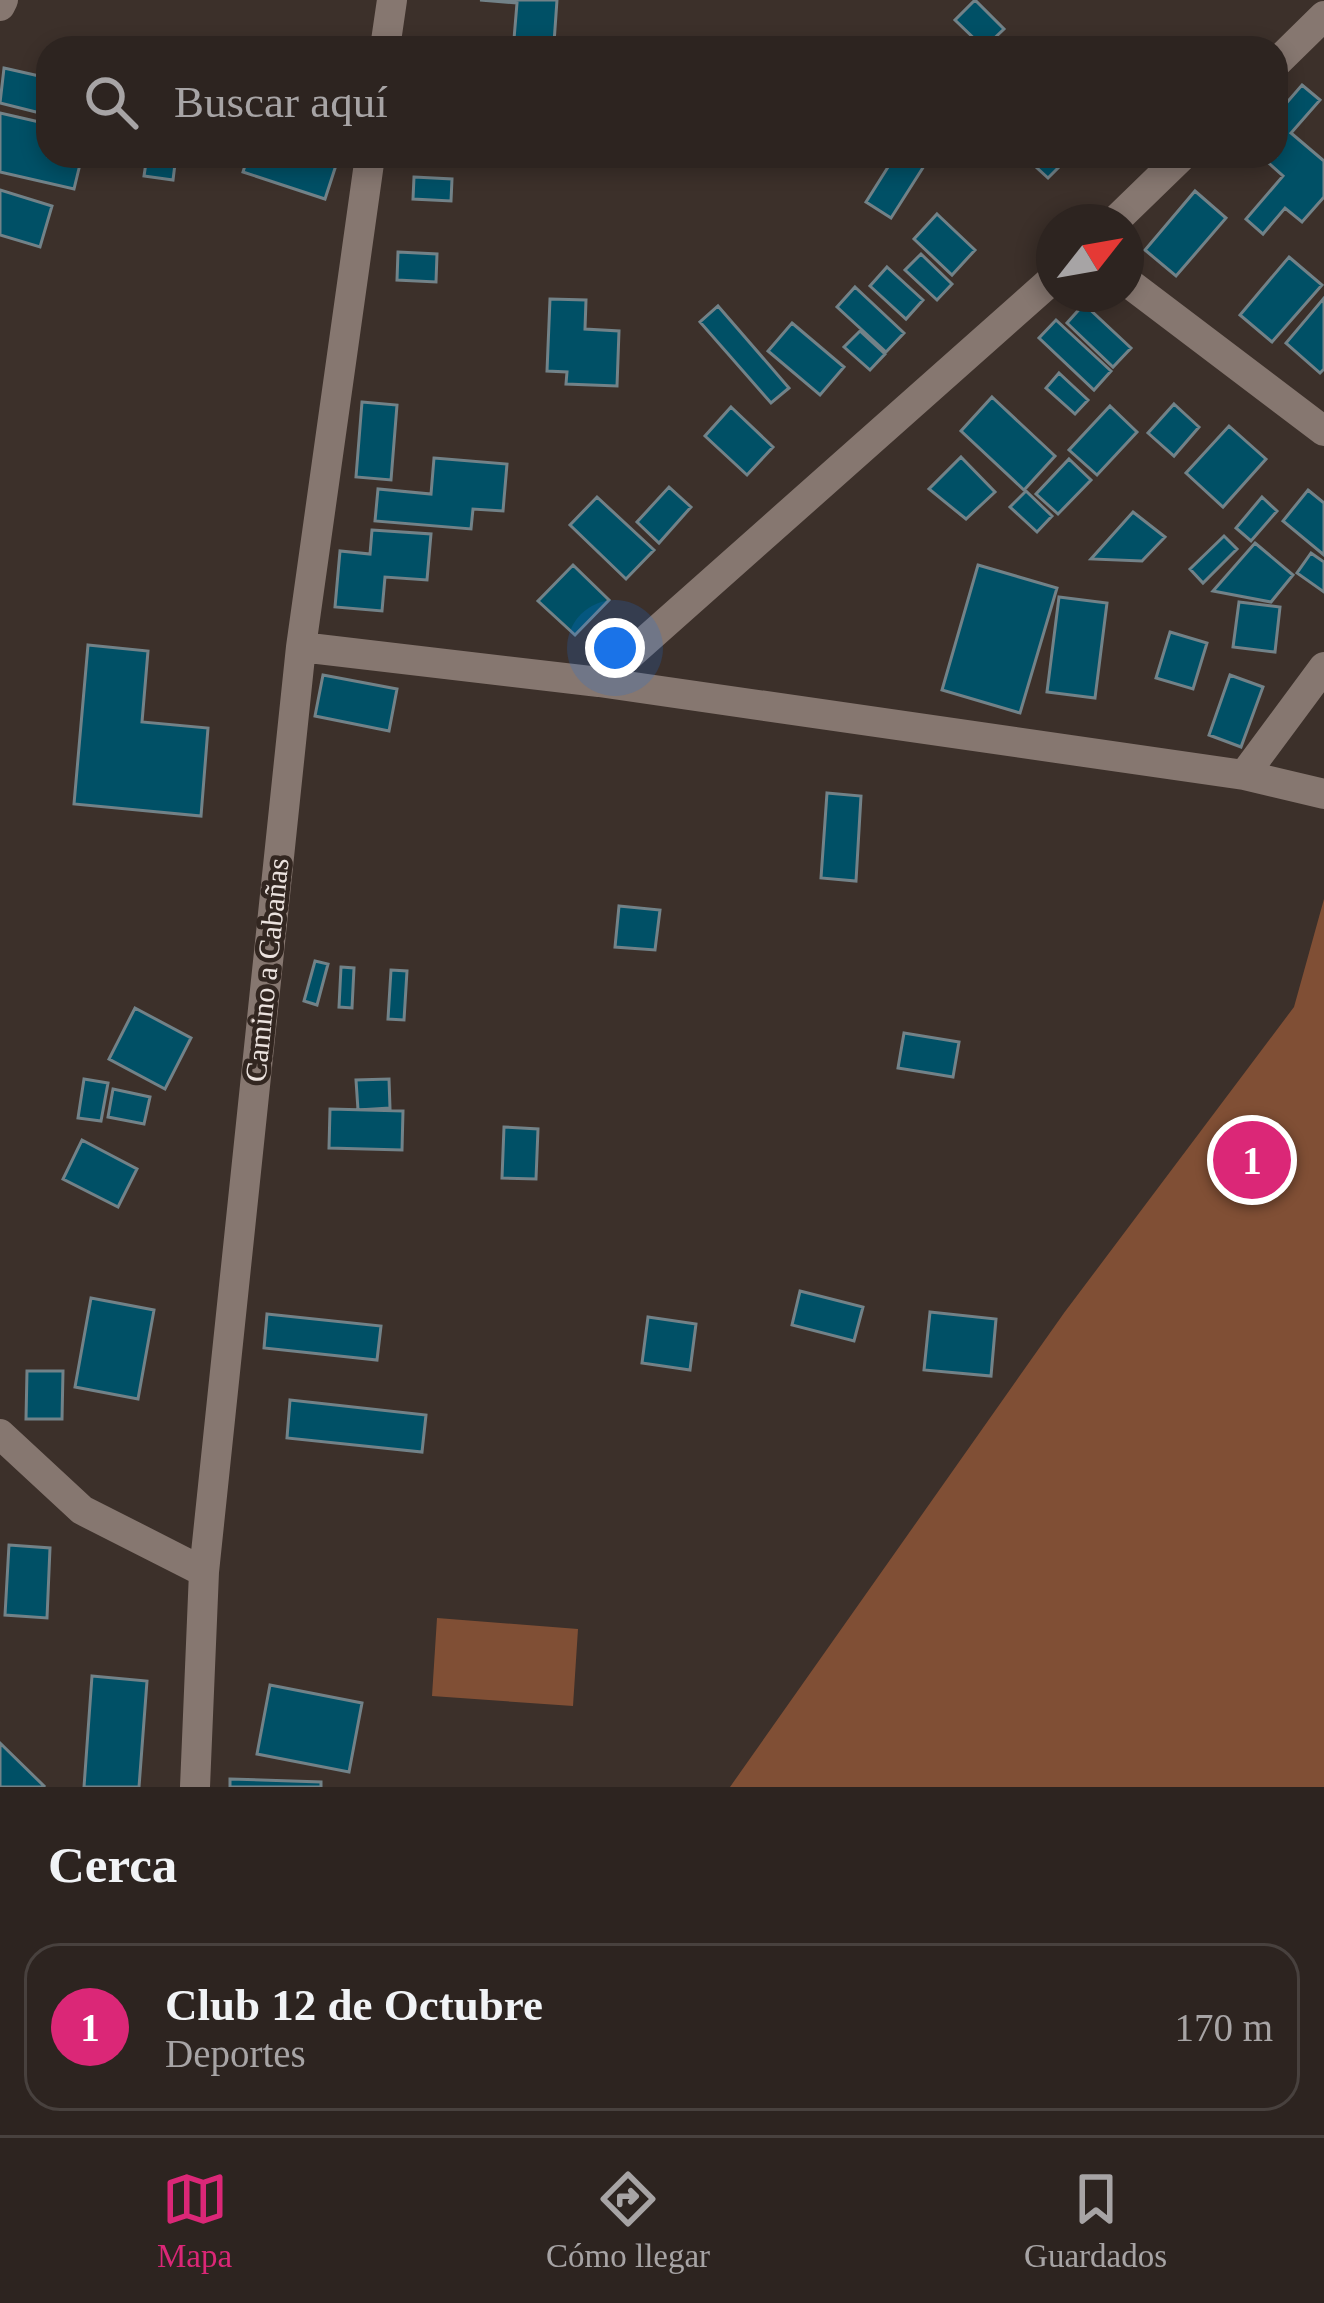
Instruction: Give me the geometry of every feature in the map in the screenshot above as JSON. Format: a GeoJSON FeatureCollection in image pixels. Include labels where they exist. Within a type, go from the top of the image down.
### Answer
{"type":"FeatureCollection","features":[{"type":"Feature","properties":{"kind":"street"},"geometry":{"type":"LineString","coordinates":[[388,36],[392,0]]}},
{"type":"Feature","properties":{"kind":"street"},"geometry":{"type":"LineString","coordinates":[[1288,52],[1324,16]]}},
{"type":"Feature","properties":{"kind":"street","name":"Camino a Cabañas"},"geometry":{"type":"LineString","coordinates":[[195,1787],[204,1572],[302,646],[368,168]]}},
{"type":"Feature","properties":{"kind":"street"},"geometry":{"type":"LineString","coordinates":[[1133,204],[1170,168]]}},
{"type":"Feature","properties":{"kind":"street"},"geometry":{"type":"LineString","coordinates":[[599,682],[1036,294]]}},
{"type":"Feature","properties":{"kind":"street"},"geometry":{"type":"LineString","coordinates":[[1144,295],[1324,431]]}},
{"type":"Feature","properties":{"kind":"street"},"geometry":{"type":"LineString","coordinates":[[302,646],[599,682],[1244,776],[1324,794]]}},
{"type":"Feature","properties":{"kind":"street"},"geometry":{"type":"LineString","coordinates":[[1244,776],[1324,667]]}},
{"type":"Feature","properties":{"kind":"street"},"geometry":{"type":"LineString","coordinates":[[0,1434],[82,1510],[204,1572]]}},
{"type":"Feature","properties":{"kind":"shaded area"},"geometry":{"type":"Polygon","coordinates":[[[1324,899],[1324,1787],[730,1787],[1064,1313],[1294,1007],[1324,899]]]}},
{"type":"Feature","properties":{"kind":"shaded area"},"geometry":{"type":"Polygon","coordinates":[[[437,1618],[578,1629],[573,1706],[432,1696],[437,1618]]]}},
{"type":"Feature","properties":{"kind":"building"},"geometry":{"type":"Polygon","coordinates":[[[480,0],[557,0],[554,36],[514,36],[517,3],[480,0]]]}},
{"type":"Feature","properties":{"kind":"building"},"geometry":{"type":"Polygon","coordinates":[[[975,0],[1004,29],[997,36],[972,36],[955,20],[975,0]]]}},
{"type":"Feature","properties":{"kind":"building"},"geometry":{"type":"Polygon","coordinates":[[[4,68],[36,75],[36,112],[0,103],[4,68]]]}},
{"type":"Feature","properties":{"kind":"building"},"geometry":{"type":"Polygon","coordinates":[[[1302,85],[1320,100],[1291,133],[1324,161],[1324,197],[1302,222],[1285,208],[1263,234],[1246,219],[1283,176],[1274,168],[1288,168],[1288,101],[1302,85]]]}},
{"type":"Feature","properties":{"kind":"building"},"geometry":{"type":"Polygon","coordinates":[[[0,113],[36,121],[36,168],[79,168],[74,189],[0,172],[0,113]]]}},
{"type":"Feature","properties":{"kind":"building"},"geometry":{"type":"Polygon","coordinates":[[[145,168],[174,168],[173,180],[144,176],[145,168]]]}},
{"type":"Feature","properties":{"kind":"building"},"geometry":{"type":"Polygon","coordinates":[[[244,168],[335,168],[325,199],[243,172],[244,168]]]}},
{"type":"Feature","properties":{"kind":"building"},"geometry":{"type":"Polygon","coordinates":[[[887,168],[923,168],[891,218],[866,202],[887,168]]]}},
{"type":"Feature","properties":{"kind":"building"},"geometry":{"type":"Polygon","coordinates":[[[1037,168],[1058,168],[1048,178],[1037,168]]]}},
{"type":"Feature","properties":{"kind":"building"},"geometry":{"type":"Polygon","coordinates":[[[414,177],[452,179],[451,201],[413,199],[414,177]]]}},
{"type":"Feature","properties":{"kind":"building"},"geometry":{"type":"Polygon","coordinates":[[[0,190],[52,206],[40,247],[0,235],[0,190]]]}},
{"type":"Feature","properties":{"kind":"building"},"geometry":{"type":"Polygon","coordinates":[[[1195,191],[1226,218],[1176,276],[1145,250],[1195,191]]]}},
{"type":"Feature","properties":{"kind":"building"},"geometry":{"type":"Polygon","coordinates":[[[937,214],[975,250],[952,275],[914,239],[937,214]]]}},
{"type":"Feature","properties":{"kind":"building"},"geometry":{"type":"Polygon","coordinates":[[[398,252],[437,254],[436,282],[397,280],[398,252]]]}},
{"type":"Feature","properties":{"kind":"building"},"geometry":{"type":"Polygon","coordinates":[[[921,254],[952,284],[937,300],[905,270],[921,254]]]}},
{"type":"Feature","properties":{"kind":"building"},"geometry":{"type":"Polygon","coordinates":[[[1289,257],[1322,285],[1272,342],[1240,315],[1289,257]]]}},
{"type":"Feature","properties":{"kind":"building"},"geometry":{"type":"Polygon","coordinates":[[[887,267],[923,300],[906,319],[870,286],[887,267]]]}},
{"type":"Feature","properties":{"kind":"building"},"geometry":{"type":"Polygon","coordinates":[[[855,287],[904,333],[886,352],[837,307],[855,287]]]}},
{"type":"Feature","properties":{"kind":"building"},"geometry":{"type":"Polygon","coordinates":[[[1324,298],[1324,369],[1320,373],[1286,343],[1324,298]]]}},
{"type":"Feature","properties":{"kind":"building"},"geometry":{"type":"Polygon","coordinates":[[[550,299],[586,300],[585,329],[619,331],[617,386],[566,384],[567,372],[547,371],[550,299]]]}},
{"type":"Feature","properties":{"kind":"building"},"geometry":{"type":"Polygon","coordinates":[[[718,306],[789,388],[771,403],[700,322],[718,306]]]}},
{"type":"Feature","properties":{"kind":"building"},"geometry":{"type":"Polygon","coordinates":[[[1077,312],[1093,312],[1131,348],[1113,367],[1067,323],[1077,312]]]}},
{"type":"Feature","properties":{"kind":"building"},"geometry":{"type":"Polygon","coordinates":[[[1056,320],[1111,371],[1094,390],[1039,338],[1056,320]]]}},
{"type":"Feature","properties":{"kind":"building"},"geometry":{"type":"Polygon","coordinates":[[[792,323],[844,367],[820,395],[768,351],[792,323]]]}},
{"type":"Feature","properties":{"kind":"building"},"geometry":{"type":"Polygon","coordinates":[[[860,331],[885,354],[870,370],[844,347],[860,331]]]}},
{"type":"Feature","properties":{"kind":"building"},"geometry":{"type":"Polygon","coordinates":[[[1059,373],[1088,400],[1075,414],[1046,388],[1059,373]]]}},
{"type":"Feature","properties":{"kind":"building"},"geometry":{"type":"Polygon","coordinates":[[[992,397],[1055,456],[1024,490],[961,431],[992,397]]]}},
{"type":"Feature","properties":{"kind":"building"},"geometry":{"type":"Polygon","coordinates":[[[362,402],[397,405],[391,480],[356,477],[362,402]]]}},
{"type":"Feature","properties":{"kind":"building"},"geometry":{"type":"Polygon","coordinates":[[[1174,404],[1199,427],[1174,456],[1148,433],[1174,404]]]}},
{"type":"Feature","properties":{"kind":"building"},"geometry":{"type":"Polygon","coordinates":[[[1110,406],[1137,432],[1097,475],[1069,450],[1110,406]]]}},
{"type":"Feature","properties":{"kind":"building"},"geometry":{"type":"Polygon","coordinates":[[[731,407],[773,447],[747,475],[705,436],[731,407]]]}},
{"type":"Feature","properties":{"kind":"building"},"geometry":{"type":"Polygon","coordinates":[[[1229,426],[1266,459],[1223,507],[1186,473],[1229,426]]]}},
{"type":"Feature","properties":{"kind":"building"},"geometry":{"type":"Polygon","coordinates":[[[961,457],[995,492],[966,519],[929,489],[961,457]]]}},
{"type":"Feature","properties":{"kind":"building"},"geometry":{"type":"Polygon","coordinates":[[[434,458],[507,464],[503,511],[473,509],[471,529],[375,521],[378,489],[431,494],[434,458]]]}},
{"type":"Feature","properties":{"kind":"building"},"geometry":{"type":"Polygon","coordinates":[[[1069,459],[1091,480],[1058,514],[1036,494],[1069,459]]]}},
{"type":"Feature","properties":{"kind":"building"},"geometry":{"type":"Polygon","coordinates":[[[669,487],[691,507],[659,543],[637,522],[669,487]]]}},
{"type":"Feature","properties":{"kind":"building"},"geometry":{"type":"Polygon","coordinates":[[[1308,490],[1324,503],[1324,555],[1283,521],[1308,490]]]}},
{"type":"Feature","properties":{"kind":"building"},"geometry":{"type":"Polygon","coordinates":[[[1026,491],[1052,516],[1037,532],[1010,507],[1026,491]]]}},
{"type":"Feature","properties":{"kind":"building"},"geometry":{"type":"Polygon","coordinates":[[[597,497],[654,550],[626,579],[570,525],[597,497]]]}},
{"type":"Feature","properties":{"kind":"building"},"geometry":{"type":"Polygon","coordinates":[[[1262,497],[1277,511],[1251,541],[1236,528],[1262,497]]]}},
{"type":"Feature","properties":{"kind":"building"},"geometry":{"type":"Polygon","coordinates":[[[1133,512],[1165,537],[1142,561],[1091,559],[1133,512]]]}},
{"type":"Feature","properties":{"kind":"building"},"geometry":{"type":"Polygon","coordinates":[[[372,530],[431,534],[427,580],[385,577],[382,611],[335,607],[340,551],[370,554],[372,530]]]}},
{"type":"Feature","properties":{"kind":"building"},"geometry":{"type":"Polygon","coordinates":[[[1224,536],[1237,549],[1203,583],[1190,569],[1224,536]]]}},
{"type":"Feature","properties":{"kind":"building"},"geometry":{"type":"Polygon","coordinates":[[[1255,543],[1293,575],[1271,602],[1213,591],[1255,543]]]}},
{"type":"Feature","properties":{"kind":"building"},"geometry":{"type":"Polygon","coordinates":[[[1311,553],[1324,562],[1324,592],[1297,573],[1311,553]]]}},
{"type":"Feature","properties":{"kind":"building"},"geometry":{"type":"Polygon","coordinates":[[[573,565],[609,600],[575,635],[538,601],[573,565]]]}},
{"type":"Feature","properties":{"kind":"building"},"geometry":{"type":"Polygon","coordinates":[[[978,565],[1057,588],[1020,713],[942,690],[978,565]]]}},
{"type":"Feature","properties":{"kind":"building"},"geometry":{"type":"Polygon","coordinates":[[[1059,597],[1107,603],[1095,698],[1047,692],[1059,597]]]}},
{"type":"Feature","properties":{"kind":"building"},"geometry":{"type":"Polygon","coordinates":[[[1239,602],[1280,607],[1275,652],[1233,647],[1239,602]]]}},
{"type":"Feature","properties":{"kind":"building"},"geometry":{"type":"Polygon","coordinates":[[[1170,632],[1207,643],[1193,689],[1156,678],[1170,632]]]}},
{"type":"Feature","properties":{"kind":"building"},"geometry":{"type":"Polygon","coordinates":[[[88,645],[148,651],[142,722],[208,728],[201,816],[74,804],[88,645]]]}},
{"type":"Feature","properties":{"kind":"building"},"geometry":{"type":"Polygon","coordinates":[[[323,675],[397,689],[389,731],[315,716],[323,675]]]}},
{"type":"Feature","properties":{"kind":"building"},"geometry":{"type":"Polygon","coordinates":[[[1230,675],[1263,687],[1241,747],[1209,735],[1230,675]]]}},
{"type":"Feature","properties":{"kind":"building"},"geometry":{"type":"Polygon","coordinates":[[[827,793],[861,796],[856,881],[821,878],[827,793]]]}},
{"type":"Feature","properties":{"kind":"building"},"geometry":{"type":"Polygon","coordinates":[[[619,906],[660,910],[655,950],[615,947],[619,906]]]}},
{"type":"Feature","properties":{"kind":"building"},"geometry":{"type":"Polygon","coordinates":[[[315,961],[328,964],[317,1005],[304,1001],[315,961]]]}},
{"type":"Feature","properties":{"kind":"building"},"geometry":{"type":"Polygon","coordinates":[[[341,967],[354,968],[352,1008],[339,1007],[341,967]]]}},
{"type":"Feature","properties":{"kind":"building"},"geometry":{"type":"Polygon","coordinates":[[[391,970],[407,971],[404,1020],[388,1019],[391,970]]]}},
{"type":"Feature","properties":{"kind":"building"},"geometry":{"type":"Polygon","coordinates":[[[135,1008],[191,1038],[165,1089],[109,1059],[135,1008]]]}},
{"type":"Feature","properties":{"kind":"building"},"geometry":{"type":"Polygon","coordinates":[[[904,1033],[959,1042],[953,1077],[898,1068],[904,1033]]]}},
{"type":"Feature","properties":{"kind":"building"},"geometry":{"type":"Polygon","coordinates":[[[84,1079],[108,1083],[101,1121],[78,1118],[84,1079]]]}},
{"type":"Feature","properties":{"kind":"building"},"geometry":{"type":"Polygon","coordinates":[[[389,1079],[390,1108],[358,1110],[356,1080],[389,1079]]]}},
{"type":"Feature","properties":{"kind":"building"},"geometry":{"type":"Polygon","coordinates":[[[113,1089],[150,1097],[144,1124],[108,1117],[113,1089]]]}},
{"type":"Feature","properties":{"kind":"building"},"geometry":{"type":"Polygon","coordinates":[[[330,1109],[403,1111],[402,1150],[329,1148],[330,1109]]]}},
{"type":"Feature","properties":{"kind":"building"},"geometry":{"type":"Polygon","coordinates":[[[504,1127],[538,1129],[536,1179],[502,1178],[504,1127]]]}},
{"type":"Feature","properties":{"kind":"building"},"geometry":{"type":"Polygon","coordinates":[[[82,1140],[137,1169],[118,1207],[63,1179],[82,1140]]]}},
{"type":"Feature","properties":{"kind":"building"},"geometry":{"type":"Polygon","coordinates":[[[800,1291],[863,1307],[854,1341],[792,1325],[800,1291]]]}},
{"type":"Feature","properties":{"kind":"building"},"geometry":{"type":"Polygon","coordinates":[[[91,1298],[154,1310],[138,1399],[75,1387],[91,1298]]]}},
{"type":"Feature","properties":{"kind":"building"},"geometry":{"type":"Polygon","coordinates":[[[930,1312],[996,1319],[991,1376],[924,1370],[930,1312]]]}},
{"type":"Feature","properties":{"kind":"building"},"geometry":{"type":"Polygon","coordinates":[[[267,1314],[381,1326],[377,1360],[264,1348],[267,1314]]]}},
{"type":"Feature","properties":{"kind":"building"},"geometry":{"type":"Polygon","coordinates":[[[648,1317],[696,1324],[690,1370],[642,1363],[648,1317]]]}},
{"type":"Feature","properties":{"kind":"building"},"geometry":{"type":"Polygon","coordinates":[[[27,1371],[63,1371],[62,1419],[26,1419],[27,1371]]]}},
{"type":"Feature","properties":{"kind":"building"},"geometry":{"type":"Polygon","coordinates":[[[290,1400],[426,1415],[422,1452],[287,1438],[290,1400]]]}},
{"type":"Feature","properties":{"kind":"building"},"geometry":{"type":"Polygon","coordinates":[[[9,1545],[50,1548],[47,1618],[5,1615],[9,1545]]]}},
{"type":"Feature","properties":{"kind":"building"},"geometry":{"type":"Polygon","coordinates":[[[92,1676],[147,1681],[139,1787],[84,1787],[92,1676]]]}},
{"type":"Feature","properties":{"kind":"building"},"geometry":{"type":"Polygon","coordinates":[[[270,1685],[362,1703],[349,1772],[257,1754],[270,1685]]]}},
{"type":"Feature","properties":{"kind":"building"},"geometry":{"type":"Polygon","coordinates":[[[0,1743],[44,1786],[43,1787],[0,1787],[0,1743]]]}},
{"type":"Feature","properties":{"kind":"building"},"geometry":{"type":"Polygon","coordinates":[[[230,1779],[321,1782],[321,1787],[230,1787],[230,1779]]]}},
{"type":"Feature","properties":{"kind":"place","name":"Club 12 de Octubre"},"geometry":{"type":"Point","coordinates":[1252,1160]}}]}
